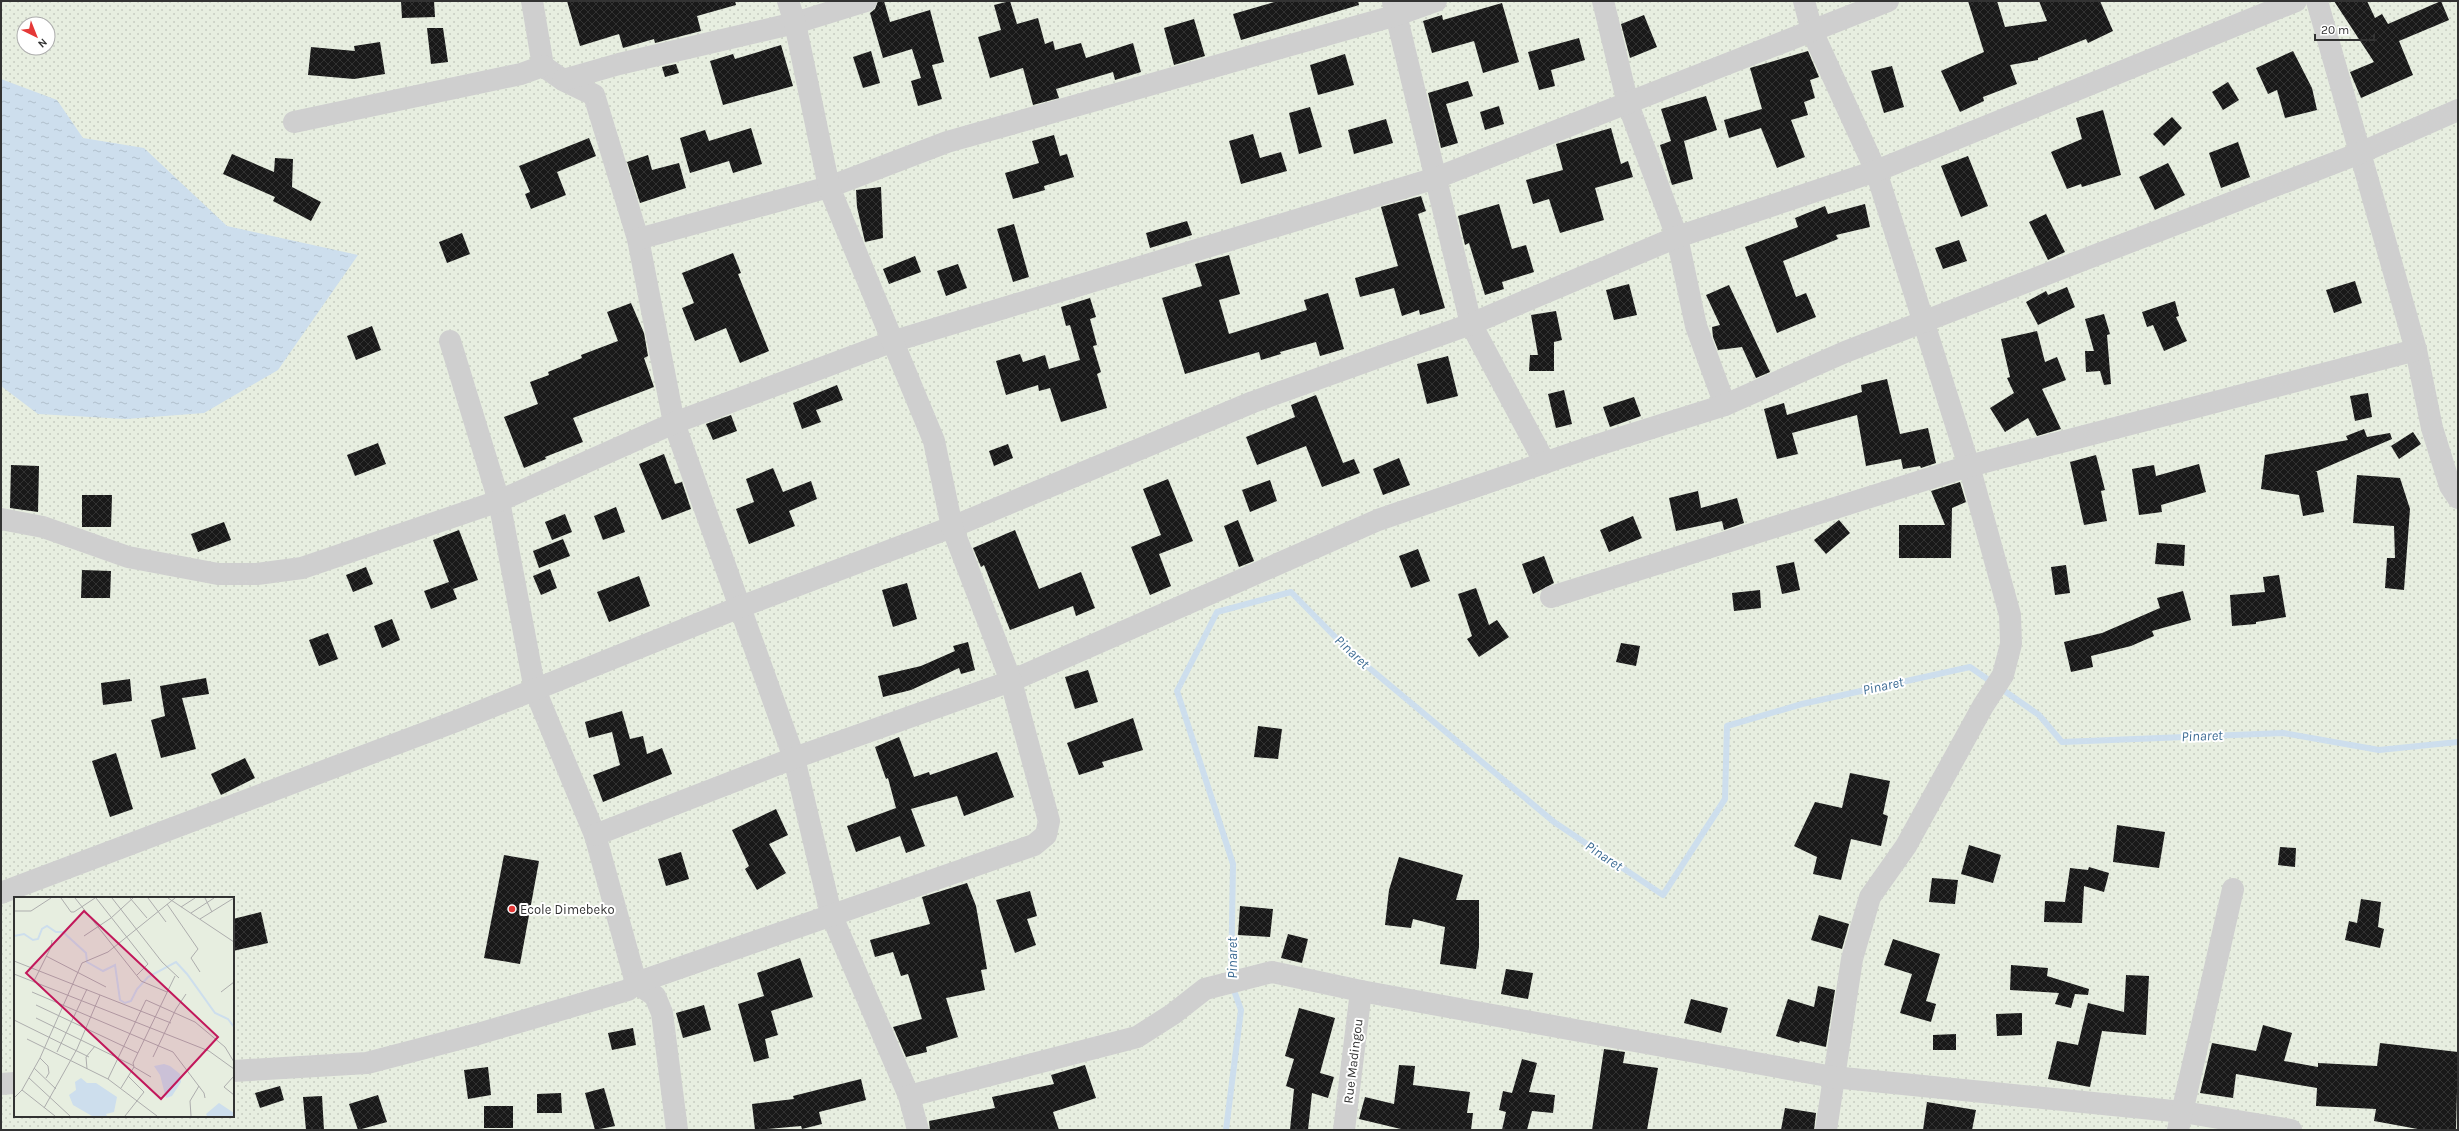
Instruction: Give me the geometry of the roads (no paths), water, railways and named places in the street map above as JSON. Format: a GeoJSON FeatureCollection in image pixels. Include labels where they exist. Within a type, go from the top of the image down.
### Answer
{"type":"FeatureCollection","features":[{"type":"Feature","properties":{"kind":"street"},"geometry":{"type":"LineString","coordinates":[[532,1],[542,66],[563,80],[594,95],[638,239],[674,423],[794,758],[831,914],[909,1096],[918,1130]]}},
{"type":"Feature","properties":{"kind":"street"},"geometry":{"type":"LineString","coordinates":[[234,1071],[367,1063],[478,1034],[628,990],[636,983],[831,914],[885,898],[1034,845],[1046,835],[1049,821],[1011,681],[952,527],[934,441],[829,187],[795,23],[788,1]]}},
{"type":"Feature","properties":{"kind":"street"},"geometry":{"type":"LineString","coordinates":[[563,80],[619,64],[795,23],[866,1]]}},
{"type":"Feature","properties":{"kind":"street"},"geometry":{"type":"LineString","coordinates":[[638,239],[829,187],[947,142],[1395,8],[1436,1]]}},
{"type":"Feature","properties":{"kind":"street"},"geometry":{"type":"LineString","coordinates":[[1603,1],[1628,104],[1677,237],[1696,326],[1725,405]]}},
{"type":"Feature","properties":{"kind":"street"},"geometry":{"type":"LineString","coordinates":[[1804,1],[1812,31],[1876,171],[1969,466],[2010,615],[2012,644],[2003,675],[1983,706],[1906,846],[1870,897],[1852,959],[1826,1130]]}},
{"type":"Feature","properties":{"kind":"street"},"geometry":{"type":"LineString","coordinates":[[1,519],[43,527],[128,557],[218,574],[257,574],[302,568],[499,501],[674,423],[892,342],[1436,178],[1888,1]]}},
{"type":"Feature","properties":{"kind":"street"},"geometry":{"type":"LineString","coordinates":[[1,894],[535,690],[740,607],[952,527],[1253,402],[1470,324],[1677,237],[1876,171],[2296,1]]}},
{"type":"Feature","properties":{"kind":"street"},"geometry":{"type":"LineString","coordinates":[[2317,1],[2416,350],[2432,428],[2450,486],[2458,498]]}},
{"type":"Feature","properties":{"kind":"street"},"geometry":{"type":"LineString","coordinates":[[1395,8],[1470,324],[1546,463]]}},
{"type":"Feature","properties":{"kind":"street"},"geometry":{"type":"LineString","coordinates":[[294,122],[521,74],[542,66]]}},
{"type":"Feature","properties":{"kind":"street"},"geometry":{"type":"LineString","coordinates":[[595,835],[794,758],[1011,681],[1378,520],[1546,463],[1725,405],[1846,352],[2110,248],[2360,153],[2458,110]]}},
{"type":"Feature","properties":{"kind":"street"},"geometry":{"type":"LineString","coordinates":[[450,341],[499,501],[535,690],[595,835],[636,983],[655,996],[662,1013],[677,1130]]}},
{"type":"Feature","properties":{"kind":"street"},"geometry":{"type":"LineString","coordinates":[[1551,597],[1969,466],[2416,350]]}},
{"type":"Feature","properties":{"kind":"street"},"geometry":{"type":"LineString","coordinates":[[2181,1121],[2233,889]]}},
{"type":"Feature","properties":{"kind":"street"},"geometry":{"type":"LineString","coordinates":[[909,1096],[1137,1037],[1173,1014],[1205,989],[1272,972],[1361,991],[1833,1078],[2181,1121],[2291,1130]]}},
{"type":"Feature","properties":{"kind":"street","name":"Rue Madingou"},"geometry":{"type":"LineString","coordinates":[[1344,1130],[1361,991]]}},
{"type":"Feature","properties":{"kind":"street"},"geometry":{"type":"LineString","coordinates":[[1,1084],[14,1083]]}},
{"type":"Feature","properties":{"kind":"water"},"geometry":{"type":"Polygon","coordinates":[[[1,79],[57,100],[83,138],[144,148],[227,226],[358,255],[278,370],[204,413],[126,419],[38,414],[1,386],[1,79]]]}},
{"type":"Feature","properties":{"kind":"waterway","name":"Pinaret"},"geometry":{"type":"LineString","coordinates":[[1226,1130],[1241,1010],[1231,982],[1233,864],[1177,691],[1217,612],[1291,592],[1350,652],[1554,822],[1663,895],[1725,799],[1727,726],[1802,704],[1970,667],[2039,715],[2062,742],[2283,733],[2379,750],[2458,742]]}},
{"type":"Feature","properties":{"kind":"place","name":"Ecole Dimebeko"},"geometry":{"type":"Point","coordinates":[512,909]}}]}
